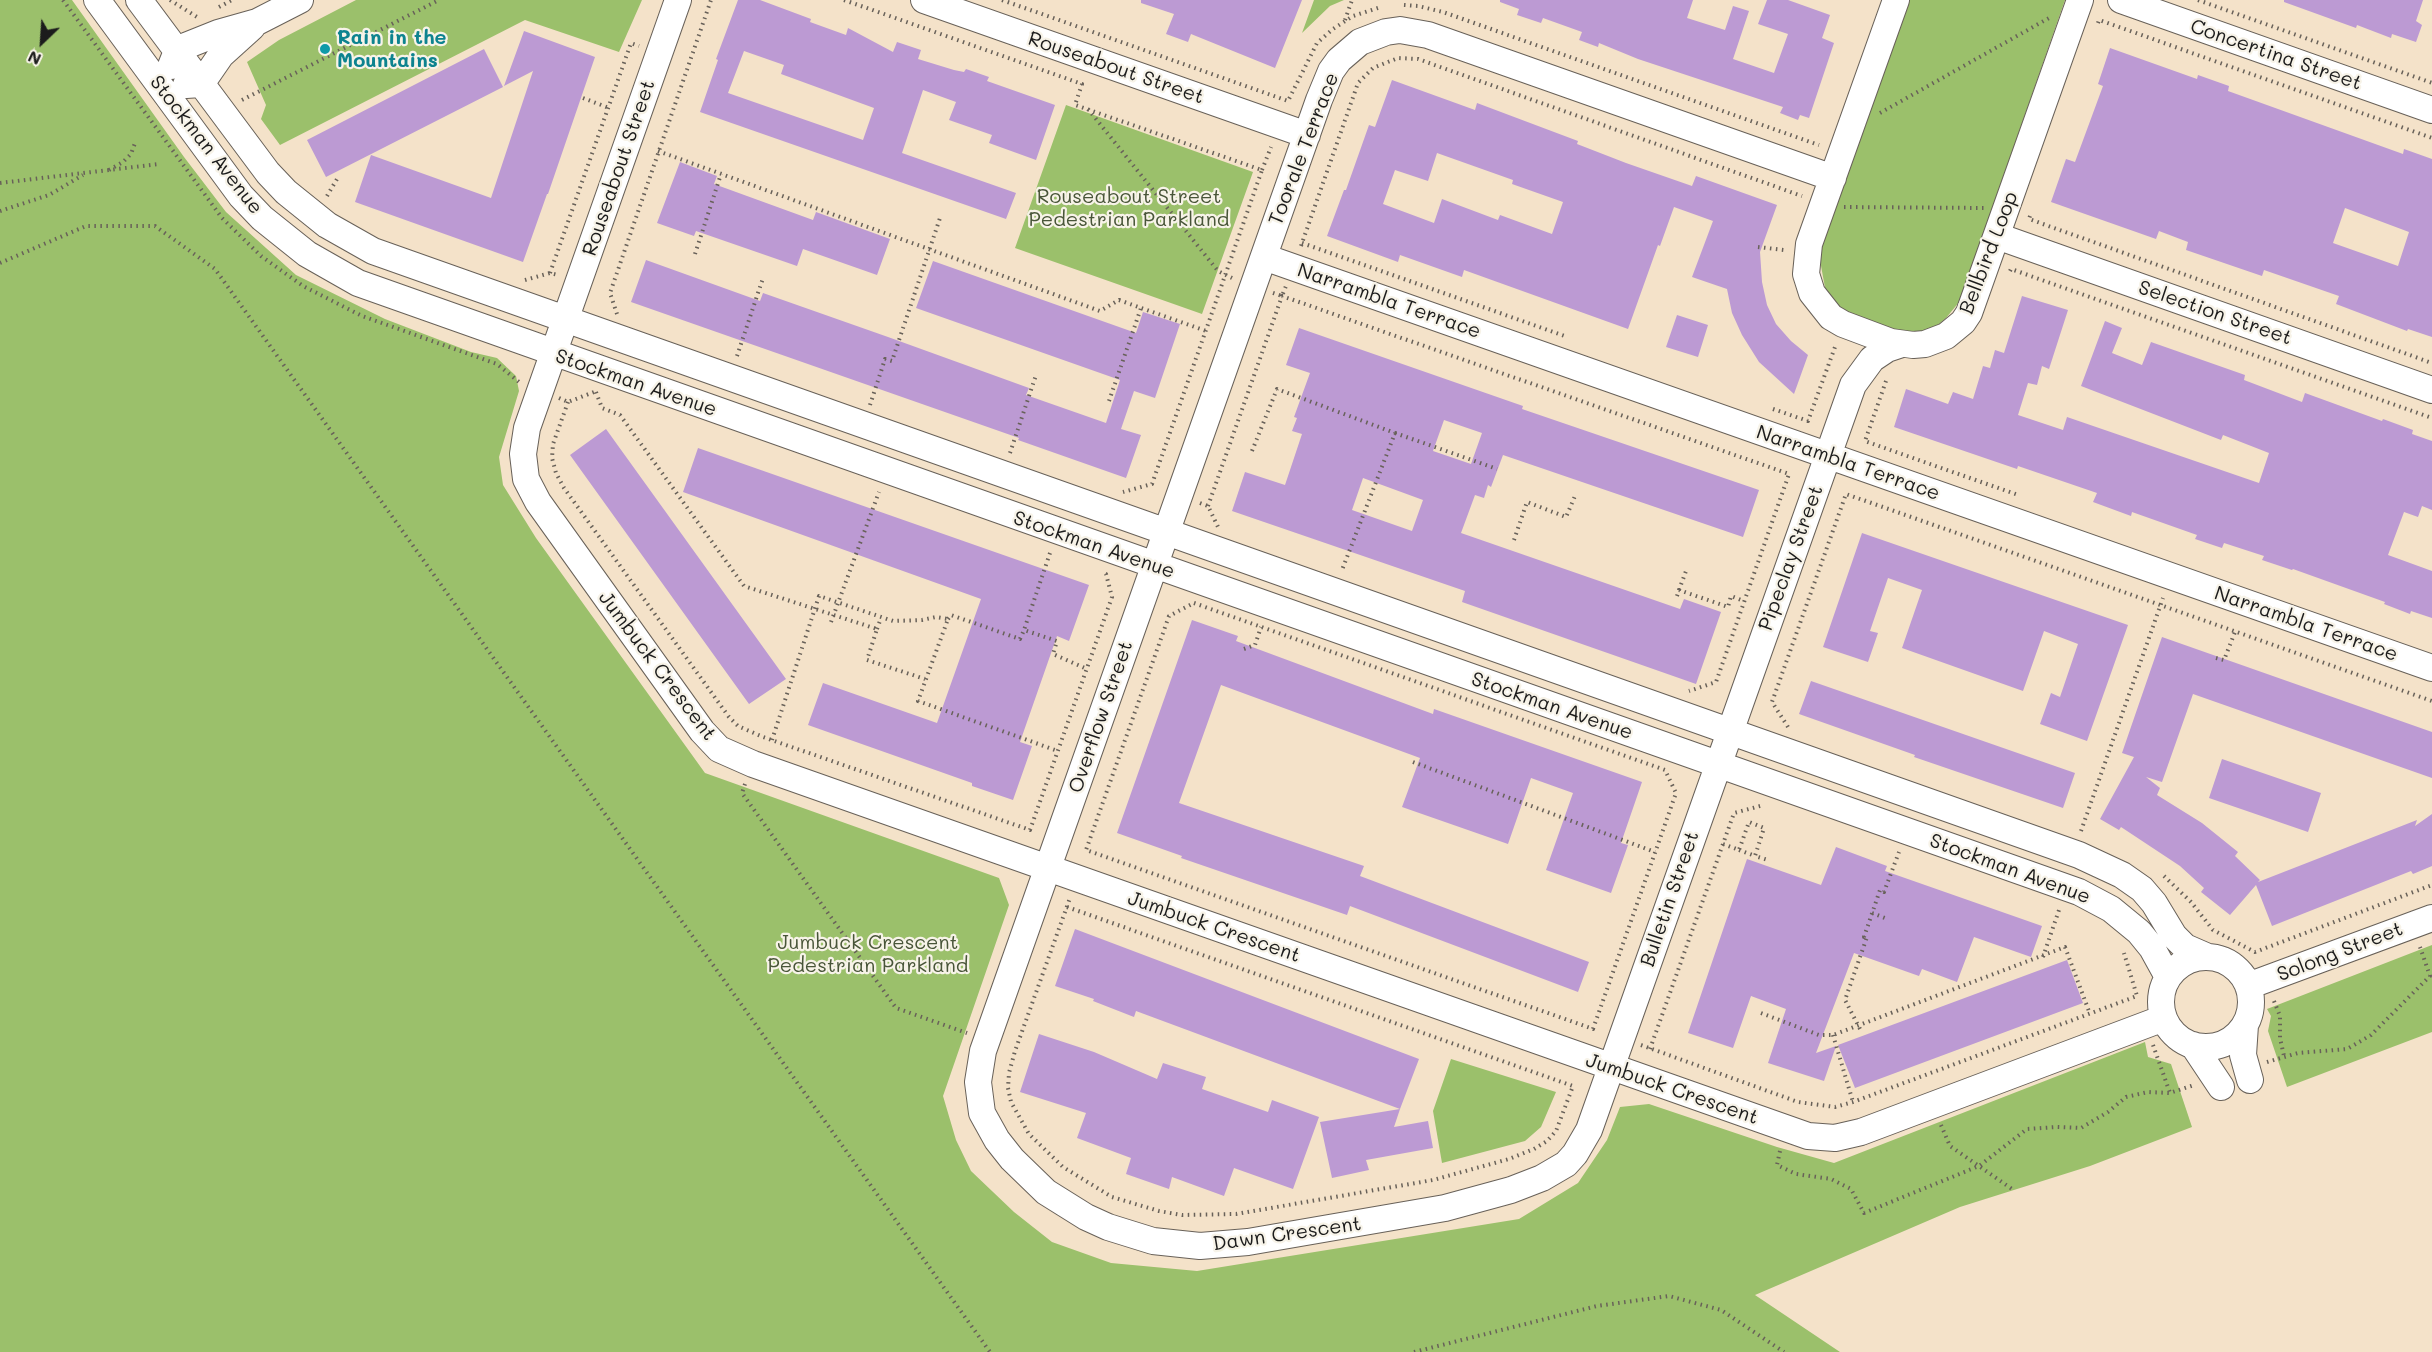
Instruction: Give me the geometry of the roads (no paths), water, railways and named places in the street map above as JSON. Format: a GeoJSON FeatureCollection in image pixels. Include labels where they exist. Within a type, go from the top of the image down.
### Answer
{"type":"FeatureCollection","features":[{"type":"Feature","properties":{"kind":"street","name":"Stockman Avenue"},"geometry":{"type":"LineString","coordinates":[[97,0],[242,196],[262,218],[307,254],[340,274],[385,294],[560,337],[1167,532],[2073,853],[2101,864],[2142,889],[2154,903],[2174,936],[2185,947],[2208,957]]}},
{"type":"Feature","properties":{"kind":"street","name":"Stockman Avenue"},"geometry":{"type":"LineString","coordinates":[[139,0],[268,173],[293,198],[349,239],[560,337],[1155,566],[2096,899],[2139,932],[2152,948],[2168,977]]}},
{"type":"Feature","properties":{"kind":"street"},"geometry":{"type":"LineString","coordinates":[[257,22],[221,54],[201,84],[161,88],[177,51],[209,36],[257,22],[300,0]]}},
{"type":"Feature","properties":{"kind":"street","name":"Rouseabout Street"},"geometry":{"type":"LineString","coordinates":[[560,337],[678,0]]}},
{"type":"Feature","properties":{"kind":"street","name":"Rouseabout Street"},"geometry":{"type":"LineString","coordinates":[[924,0],[1307,135]]}},
{"type":"Feature","properties":{"kind":"street","name":"Bellbird Loop"},"geometry":{"type":"LineString","coordinates":[[1896,0],[1854,116],[1822,174],[1813,199],[1806,274],[1817,302],[1833,332],[1902,344],[1925,344],[1946,336],[1963,322],[1974,302],[2080,0]]}},
{"type":"Feature","properties":{"kind":"street","name":"Concertina Street"},"geometry":{"type":"LineString","coordinates":[[2121,0],[2432,110]]}},
{"type":"Feature","properties":{"kind":"street","name":"Toorale Terrace"},"geometry":{"type":"LineString","coordinates":[[1155,566],[1325,84],[1339,60],[1360,42],[1372,36],[1400,30],[1428,35],[1822,174]]}},
{"type":"Feature","properties":{"kind":"street","name":"Selection Street"},"geometry":{"type":"LineString","coordinates":[[1997,236],[2432,390]]}},
{"type":"Feature","properties":{"kind":"street","name":"Narrambla Terrace"},"geometry":{"type":"LineString","coordinates":[[1264,257],[2432,668]]}},
{"type":"Feature","properties":{"kind":"street","name":"Pipeclay Street"},"geometry":{"type":"LineString","coordinates":[[1730,731],[1852,385],[1854,352],[1851,336],[1833,332]]}},
{"type":"Feature","properties":{"kind":"street","name":"Jumbuck Crescent"},"geometry":{"type":"LineString","coordinates":[[560,337],[527,428],[522,454],[523,467],[531,491],[702,731],[719,748],[753,764],[1788,1130],[1821,1138],[1848,1136],[2164,1018]]}},
{"type":"Feature","properties":{"kind":"street","name":"Pipeclay Street"},"geometry":{"type":"LineString","coordinates":[[1852,385],[1872,359],[1887,349],[1902,344]]}},
{"type":"Feature","properties":{"kind":"street","name":"Overflow Street"},"geometry":{"type":"LineString","coordinates":[[1048,868],[1155,566]]}},
{"type":"Feature","properties":{"kind":"street","name":"Bulletin Street"},"geometry":{"type":"LineString","coordinates":[[1611,1067],[1730,731]]}},
{"type":"Feature","properties":{"kind":"street","name":"Dawn Crescent"},"geometry":{"type":"LineString","coordinates":[[1048,868],[987,1041],[978,1082],[982,1113],[997,1140],[1028,1176],[1066,1205],[1108,1227],[1153,1241],[1200,1246],[1248,1242],[1446,1208],[1511,1190],[1542,1178],[1566,1164],[1583,1143],[1611,1067]]}},
{"type":"Feature","properties":{"kind":"street","name":"Solong Street"},"geometry":{"type":"LineString","coordinates":[[2248,986],[2432,918]]}},
{"type":"Feature","properties":{"kind":"street"},"geometry":{"type":"LineString","coordinates":[[2246,1025],[2226,1043],[2214,1047],[2193,1045],[2174,1034],[2164,1018],[2161,1000],[2168,977],[2186,963],[2208,957],[2232,966],[2242,975],[2251,999],[2243,1055],[2248,1075]]}},
{"type":"Feature","properties":{"kind":"street"},"geometry":{"type":"LineString","coordinates":[[2193,1045],[2219,1083]]}},
{"type":"Feature","properties":{"kind":"place","name":"Rain in the Mountains"},"geometry":{"type":"Point","coordinates":[325,49]}},
{"type":"Feature","properties":{"kind":"park label","name":"Rouseabout Street Pedestrian Parkland"},"geometry":{"type":"Point","coordinates":[1129,208]}},
{"type":"Feature","properties":{"kind":"park label","name":"Jumbuck Crescent Pedestrian Parkland"},"geometry":{"type":"Point","coordinates":[868,954]}}]}
